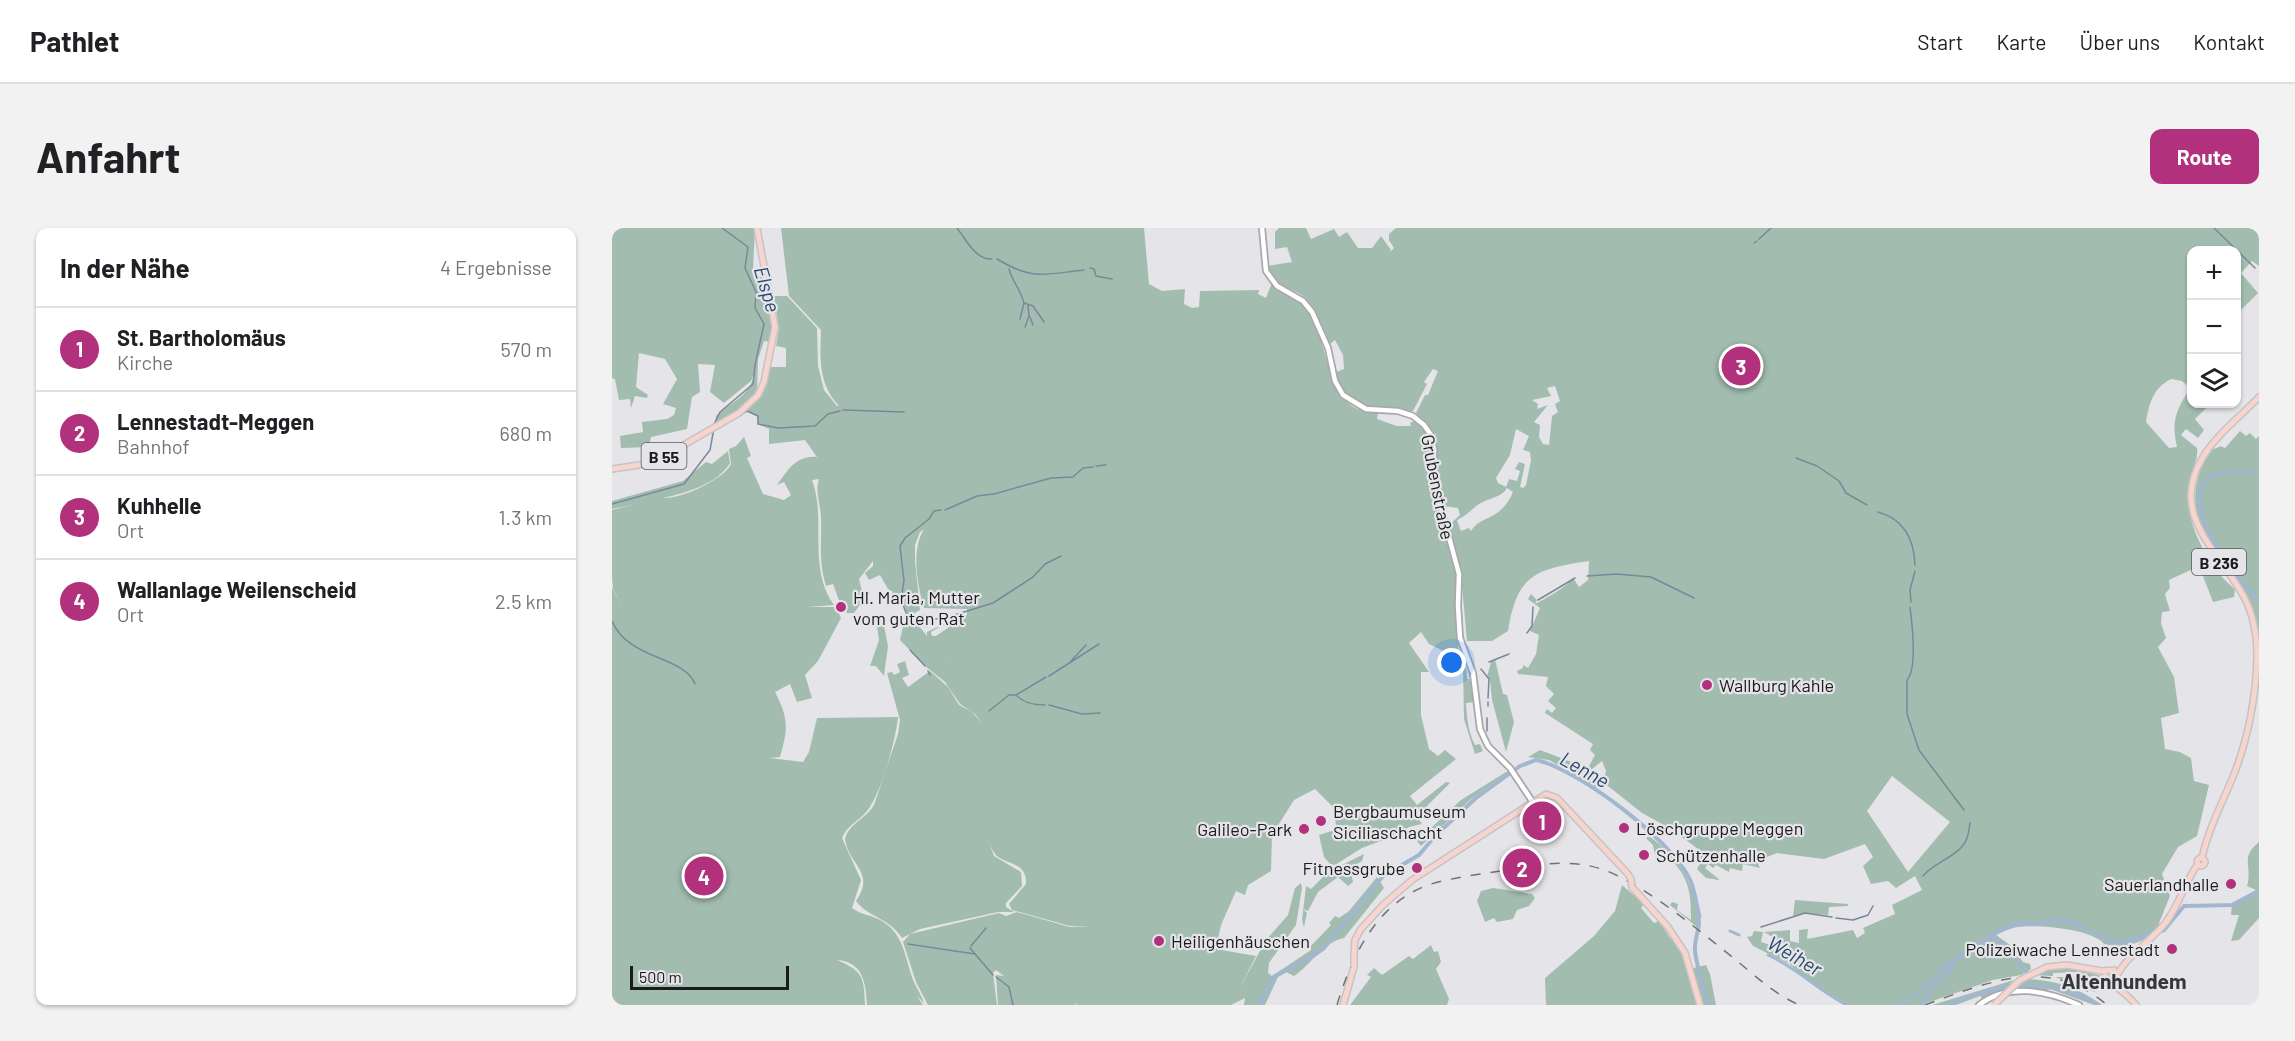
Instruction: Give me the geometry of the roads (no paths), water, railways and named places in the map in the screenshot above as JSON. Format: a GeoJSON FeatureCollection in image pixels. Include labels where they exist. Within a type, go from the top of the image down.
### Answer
{"type":"FeatureCollection","features":[{"type":"Feature","properties":{"kind":"main road","name":"B 55"},"geometry":{"type":"LineString","coordinates":[[612,469],[655,460],[717,426],[748,406],[758,395],[764,382],[774,337],[775,318],[757,228]]}},
{"type":"Feature","properties":{"kind":"main road","name":"Grubenstraße"},"geometry":{"type":"LineString","coordinates":[[1262,228],[1266,271],[1277,286],[1303,301],[1312,312],[1328,348],[1333,376],[1340,391],[1363,409],[1398,411],[1413,416],[1431,435],[1434,450],[1433,478],[1459,574],[1460,638],[1473,673],[1480,729],[1491,750],[1510,768],[1532,801]]}},
{"type":"Feature","properties":{"kind":"main road","name":"B 236"},"geometry":{"type":"LineString","coordinates":[[2114,970],[2139,951],[2166,922],[2198,864],[2205,864],[2202,858],[2247,733],[2257,659],[2254,625],[2240,591],[2199,530],[2192,503],[2194,478],[2208,450],[2259,397]]}},
{"type":"Feature","properties":{"kind":"main road"},"geometry":{"type":"LineString","coordinates":[[1343,1005],[1354,967],[1355,938],[1383,905],[1422,872],[1532,801],[1548,794],[1557,798],[1628,873],[1632,887],[1677,939],[1691,965],[1700,1005]]}},
{"type":"Feature","properties":{"kind":"main road","name":"B 236"},"geometry":{"type":"LineString","coordinates":[[2116,978],[2129,960]]}},
{"type":"Feature","properties":{"kind":"main road"},"geometry":{"type":"LineString","coordinates":[[1994,1005],[2020,980],[2047,967],[2072,965],[2114,970]]}},
{"type":"Feature","properties":{"kind":"main road"},"geometry":{"type":"LineString","coordinates":[[2091,969],[2112,980],[2116,978]]}},
{"type":"Feature","properties":{"kind":"main road"},"geometry":{"type":"LineString","coordinates":[[2105,976],[2107,971],[2114,970]]}},
{"type":"Feature","properties":{"kind":"main road"},"geometry":{"type":"LineString","coordinates":[[2114,970],[2124,991],[2136,1005]]}},
{"type":"Feature","properties":{"kind":"main road"},"geometry":{"type":"LineString","coordinates":[[2105,976],[2124,991]]}},
{"type":"Feature","properties":{"kind":"main road"},"geometry":{"type":"LineString","coordinates":[[1979,1005],[1998,994],[2026,991],[2049,994],[2079,1005]]}},
{"type":"Feature","properties":{"kind":"waterway","name":"Elspe"},"geometry":{"type":"LineString","coordinates":[[714,424],[720,412],[753,384],[764,324],[755,308],[756,292],[745,268],[748,247],[722,228]]}},
{"type":"Feature","properties":{"kind":"waterway"},"geometry":{"type":"LineString","coordinates":[[957,228],[976,253],[992,259]]}},
{"type":"Feature","properties":{"kind":"waterway"},"geometry":{"type":"LineString","coordinates":[[1759,239],[1771,228]]}},
{"type":"Feature","properties":{"kind":"waterway"},"geometry":{"type":"LineString","coordinates":[[2214,228],[2255,268]]}},
{"type":"Feature","properties":{"kind":"waterway"},"geometry":{"type":"LineString","coordinates":[[997,259],[1020,271],[1030,273],[1049,274],[1084,270]]}},
{"type":"Feature","properties":{"kind":"waterway"},"geometry":{"type":"LineString","coordinates":[[1090,268],[1094,269],[1096,276],[1112,279]]}},
{"type":"Feature","properties":{"kind":"waterway"},"geometry":{"type":"LineString","coordinates":[[1009,269],[1024,303],[1033,306],[1044,322]]}},
{"type":"Feature","properties":{"kind":"waterway"},"geometry":{"type":"LineString","coordinates":[[1020,319],[1024,303]]}},
{"type":"Feature","properties":{"kind":"waterway"},"geometry":{"type":"LineString","coordinates":[[1025,327],[1029,316],[1028,305]]}},
{"type":"Feature","properties":{"kind":"waterway"},"geometry":{"type":"LineString","coordinates":[[1030,317],[1033,325]]}},
{"type":"Feature","properties":{"kind":"waterway"},"geometry":{"type":"LineString","coordinates":[[843,410],[904,412]]}},
{"type":"Feature","properties":{"kind":"waterway"},"geometry":{"type":"LineString","coordinates":[[742,414],[747,411],[758,416],[758,424],[778,428],[815,426],[828,414],[840,411]]}},
{"type":"Feature","properties":{"kind":"waterway","name":"Elspe"},"geometry":{"type":"LineString","coordinates":[[612,504],[684,484],[710,450],[714,428]]}},
{"type":"Feature","properties":{"kind":"waterway"},"geometry":{"type":"LineString","coordinates":[[1796,458],[1817,466],[1839,481],[1846,493],[1867,505]]}},
{"type":"Feature","properties":{"kind":"waterway"},"geometry":{"type":"LineString","coordinates":[[1096,466],[1106,465]]}},
{"type":"Feature","properties":{"kind":"waterway"},"geometry":{"type":"LineString","coordinates":[[945,510],[977,496],[994,494],[1051,478],[1073,477],[1083,468],[1093,467]]}},
{"type":"Feature","properties":{"kind":"waterway","name":"Lenne"},"geometry":{"type":"LineString","coordinates":[[2259,471],[2229,472],[2213,476],[2202,486],[2199,501],[2203,519],[2212,539],[2237,576],[2259,600]]}},
{"type":"Feature","properties":{"kind":"waterway"},"geometry":{"type":"LineString","coordinates":[[907,615],[901,600],[904,581],[900,546],[905,538],[929,519],[934,511],[941,510]]}},
{"type":"Feature","properties":{"kind":"waterway"},"geometry":{"type":"LineString","coordinates":[[1878,512],[1895,520],[1906,531],[1910,539],[1915,565]]}},
{"type":"Feature","properties":{"kind":"waterway"},"geometry":{"type":"LineString","coordinates":[[917,622],[948,617],[993,603],[1033,577],[1045,564],[1061,556]]}},
{"type":"Feature","properties":{"kind":"waterway"},"geometry":{"type":"LineString","coordinates":[[1911,602],[1910,590],[1915,571]]}},
{"type":"Feature","properties":{"kind":"waterway"},"geometry":{"type":"LineString","coordinates":[[1587,576],[1617,574],[1651,577],[1694,598]]}},
{"type":"Feature","properties":{"kind":"waterway"},"geometry":{"type":"LineString","coordinates":[[1538,600],[1575,578]]}},
{"type":"Feature","properties":{"kind":"waterway"},"geometry":{"type":"LineString","coordinates":[[1527,633],[1532,626],[1533,607]]}},
{"type":"Feature","properties":{"kind":"waterway"},"geometry":{"type":"LineString","coordinates":[[1910,607],[1913,656],[1907,680],[1907,714],[1919,750],[1964,810]]}},
{"type":"Feature","properties":{"kind":"waterway"},"geometry":{"type":"LineString","coordinates":[[612,621],[620,634],[630,643],[680,668],[695,684]]}},
{"type":"Feature","properties":{"kind":"waterway"},"geometry":{"type":"LineString","coordinates":[[1049,676],[1099,644]]}},
{"type":"Feature","properties":{"kind":"waterway"},"geometry":{"type":"LineString","coordinates":[[1071,661],[1086,645]]}},
{"type":"Feature","properties":{"kind":"waterway"},"geometry":{"type":"LineString","coordinates":[[910,650],[925,666]]}},
{"type":"Feature","properties":{"kind":"waterway"},"geometry":{"type":"LineString","coordinates":[[1489,662],[1509,654]]}},
{"type":"Feature","properties":{"kind":"waterway"},"geometry":{"type":"LineString","coordinates":[[1481,669],[1489,679],[1488,698]]}},
{"type":"Feature","properties":{"kind":"waterway"},"geometry":{"type":"LineString","coordinates":[[928,671],[930,675]]}},
{"type":"Feature","properties":{"kind":"waterway"},"geometry":{"type":"LineString","coordinates":[[1016,695],[1046,677]]}},
{"type":"Feature","properties":{"kind":"waterway"},"geometry":{"type":"LineString","coordinates":[[989,711],[1009,695],[1016,695],[1029,703],[1045,705]]}},
{"type":"Feature","properties":{"kind":"waterway"},"geometry":{"type":"LineString","coordinates":[[1049,705],[1082,714],[1100,713]]}},
{"type":"Feature","properties":{"kind":"waterway"},"geometry":{"type":"LineString","coordinates":[[1487,718],[1487,731]]}},
{"type":"Feature","properties":{"kind":"waterway","name":"Lenne"},"geometry":{"type":"LineString","coordinates":[[1259,1005],[1275,976],[1324,948],[1383,876],[1419,855],[1436,835],[1476,798],[1520,766],[1536,760],[1554,766],[1601,793],[1650,832],[1685,871],[1693,888],[1697,906],[1699,924],[1695,951],[1709,1005]]}},
{"type":"Feature","properties":{"kind":"waterway"},"geometry":{"type":"LineString","coordinates":[[1923,876],[1959,850],[1967,838],[1970,823]]}},
{"type":"Feature","properties":{"kind":"waterway"},"geometry":{"type":"LineString","coordinates":[[1283,828],[1288,827]]}},
{"type":"Feature","properties":{"kind":"waterway","name":"Lenne"},"geometry":{"type":"LineString","coordinates":[[1922,1005],[1930,989],[1948,972],[1954,961],[2002,929],[2016,924],[2041,924],[2053,920],[2070,922],[2112,941],[2126,941],[2164,930],[2184,906],[2232,905],[2259,891]]}},
{"type":"Feature","properties":{"kind":"waterway","name":"Weiher"},"geometry":{"type":"LineString","coordinates":[[1696,902],[1700,916]]}},
{"type":"Feature","properties":{"kind":"waterway"},"geometry":{"type":"LineString","coordinates":[[1836,918],[1853,920],[1868,915],[1873,906]]}},
{"type":"Feature","properties":{"kind":"waterway"},"geometry":{"type":"LineString","coordinates":[[1761,927],[1805,913],[1832,917]]}},
{"type":"Feature","properties":{"kind":"waterway"},"geometry":{"type":"LineString","coordinates":[[971,946],[986,928]]}},
{"type":"Feature","properties":{"kind":"waterway","name":"Weiher"},"geometry":{"type":"LineString","coordinates":[[1730,931],[1739,935]]}},
{"type":"Feature","properties":{"kind":"waterway"},"geometry":{"type":"LineString","coordinates":[[1989,936],[2001,943],[2027,972]]}},
{"type":"Feature","properties":{"kind":"waterway"},"geometry":{"type":"LineString","coordinates":[[908,944],[975,954]]}},
{"type":"Feature","properties":{"kind":"waterway"},"geometry":{"type":"LineString","coordinates":[[970,948],[993,975]]}},
{"type":"Feature","properties":{"kind":"waterway","name":"Weiher"},"geometry":{"type":"LineString","coordinates":[[1768,955],[1789,966],[1847,1005]]}},
{"type":"Feature","properties":{"kind":"waterway","name":"Weiher"},"geometry":{"type":"LineString","coordinates":[[1896,1005],[1915,995],[1946,964],[1954,961]]}},
{"type":"Feature","properties":{"kind":"waterway"},"geometry":{"type":"LineString","coordinates":[[996,977],[1009,987],[1013,1005]]}},
{"type":"Feature","properties":{"kind":"waterway"},"geometry":{"type":"LineString","coordinates":[[1948,1005],[1991,990],[2020,985],[2034,985],[2065,991],[2087,998],[2099,1005]]}},
{"type":"Feature","properties":{"kind":"railway"},"geometry":{"type":"LineString","coordinates":[[1337,1005],[1350,968],[1369,932],[1396,903],[1412,892],[1431,884],[1459,878],[1535,865],[1563,863],[1604,870],[1649,894],[1679,915],[1766,985],[1799,1005]]}},
{"type":"Feature","properties":{"kind":"railway"},"geometry":{"type":"LineString","coordinates":[[1925,1005],[1995,982],[2041,977],[2063,981],[2085,990],[2107,1005]]}},
{"type":"Feature","properties":{"kind":"place","name":"Kuhhelle"},"geometry":{"type":"Point","coordinates":[1741,366]}},
{"type":"Feature","properties":{"kind":"place","name":"Hl. Maria, Mutter vom guten Rat"},"geometry":{"type":"Point","coordinates":[841,607]}},
{"type":"Feature","properties":{"kind":"place","name":"Wallburg Kahle"},"geometry":{"type":"Point","coordinates":[1707,685]}},
{"type":"Feature","properties":{"kind":"place","name":"Bergbaumuseum Siciliaschacht"},"geometry":{"type":"Point","coordinates":[1321,821]}},
{"type":"Feature","properties":{"kind":"place","name":"St. Bartholomäus"},"geometry":{"type":"Point","coordinates":[1542,821]}},
{"type":"Feature","properties":{"kind":"place","name":"Löschgruppe Meggen"},"geometry":{"type":"Point","coordinates":[1624,828]}},
{"type":"Feature","properties":{"kind":"place","name":"Galileo-Park"},"geometry":{"type":"Point","coordinates":[1304,829]}},
{"type":"Feature","properties":{"kind":"place","name":"Schützenhalle"},"geometry":{"type":"Point","coordinates":[1644,855]}},
{"type":"Feature","properties":{"kind":"place","name":"Fitnessgrube"},"geometry":{"type":"Point","coordinates":[1417,868]}},
{"type":"Feature","properties":{"kind":"place","name":"Lennestadt-Meggen"},"geometry":{"type":"Point","coordinates":[1522,868]}},
{"type":"Feature","properties":{"kind":"place","name":"Wallanlage Weilenscheid"},"geometry":{"type":"Point","coordinates":[704,876]}},
{"type":"Feature","properties":{"kind":"place","name":"Sauerlandhalle"},"geometry":{"type":"Point","coordinates":[2231,884]}},
{"type":"Feature","properties":{"kind":"place","name":"Heiligenhäuschen"},"geometry":{"type":"Point","coordinates":[1159,941]}},
{"type":"Feature","properties":{"kind":"place","name":"Polizeiwache Lennestadt"},"geometry":{"type":"Point","coordinates":[2172,949]}},
{"type":"Feature","properties":{"kind":"district","name":"Altenhundem"},"geometry":{"type":"Point","coordinates":[2124,980]}}]}
